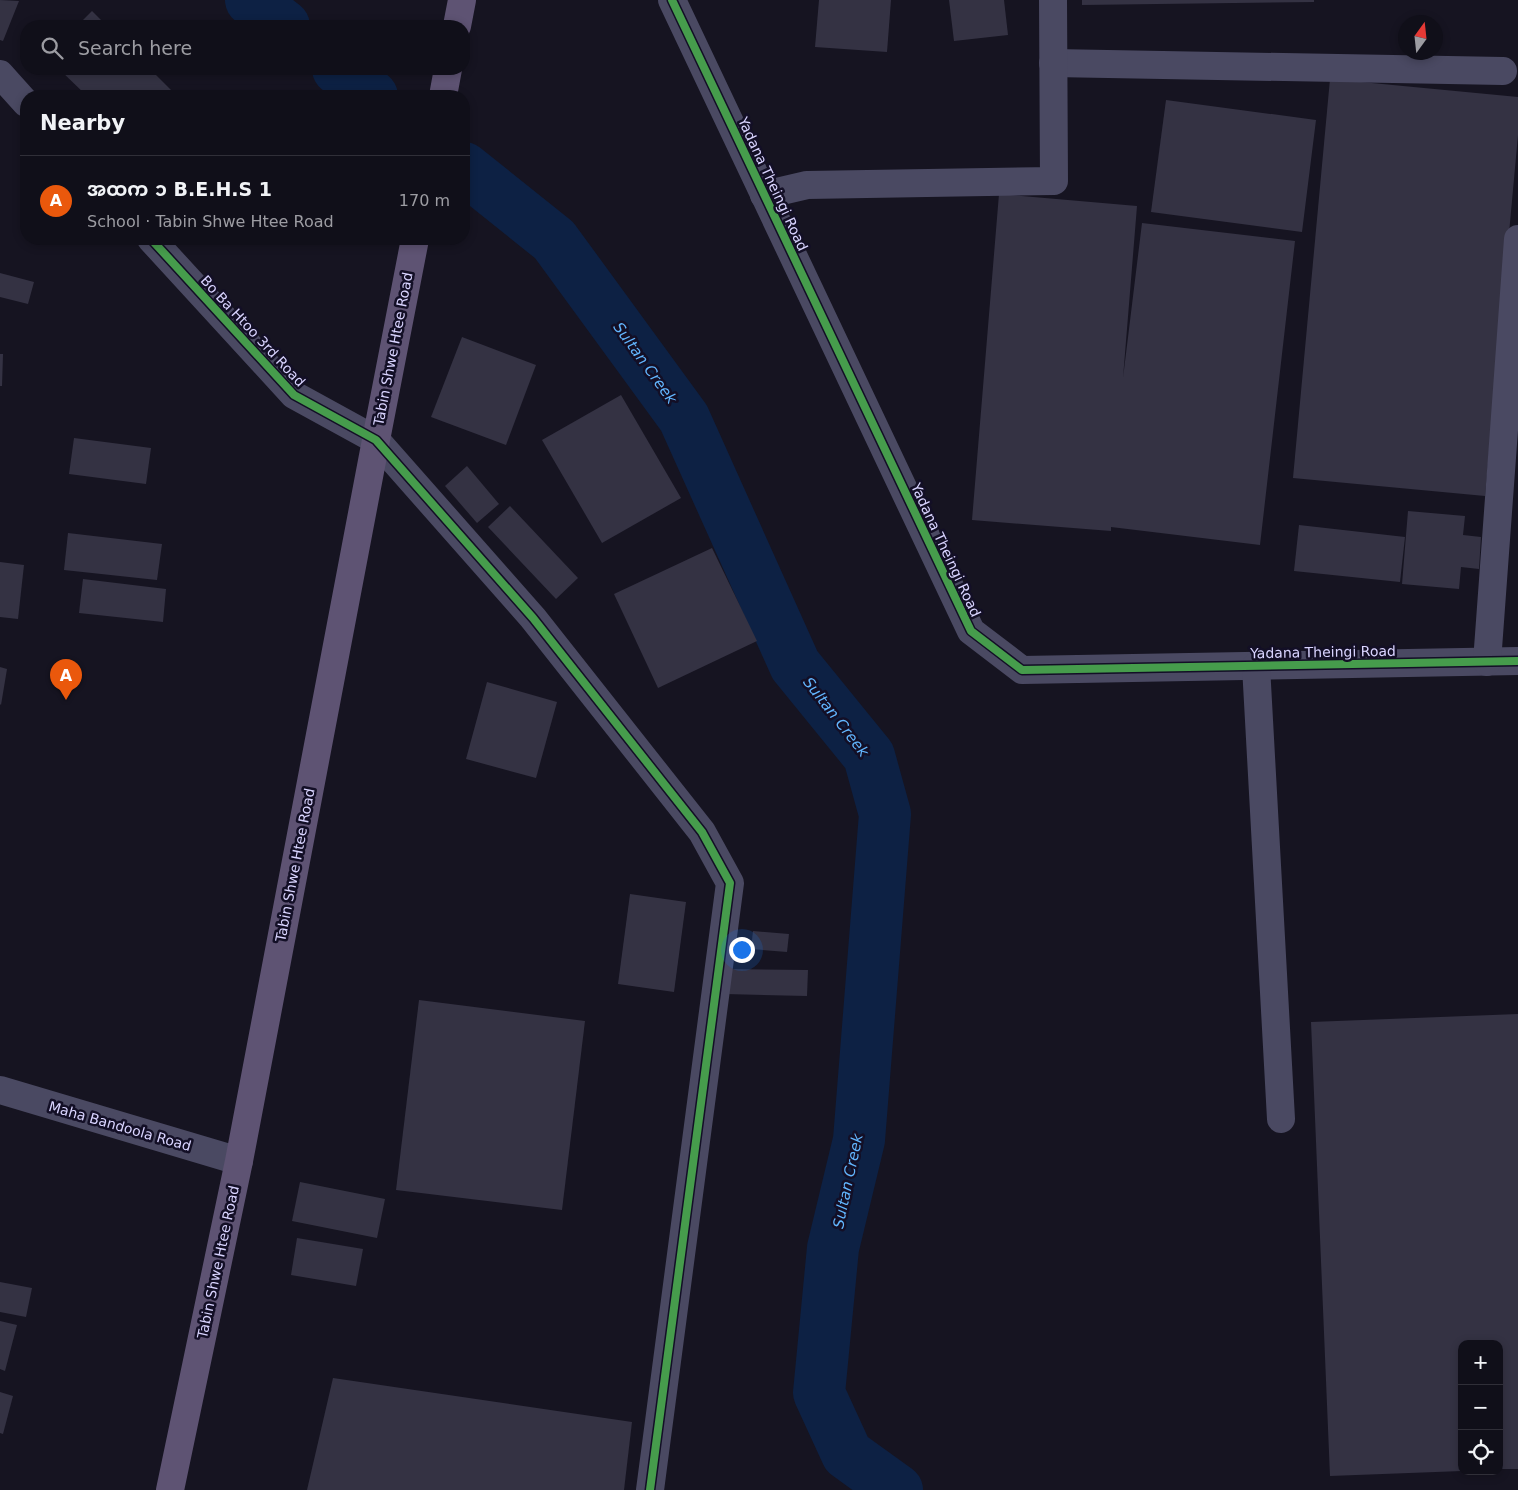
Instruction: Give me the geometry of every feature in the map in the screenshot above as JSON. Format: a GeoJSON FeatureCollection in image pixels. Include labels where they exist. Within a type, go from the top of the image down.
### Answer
{"type":"FeatureCollection","features":[{"type":"Feature","properties":{"kind":"main road"},"geometry":{"type":"LineString","coordinates":[[458,20],[462,0]]}},
{"type":"Feature","properties":{"kind":"main road"},"geometry":{"type":"LineString","coordinates":[[444,90],[447,75]]}},
{"type":"Feature","properties":{"kind":"main road","name":"Tabin Shwe Htee Road"},"geometry":{"type":"LineString","coordinates":[[170,1490],[239,1161],[414,245]]}},
{"type":"Feature","properties":{"kind":"street","name":"Yadana Theingi Road"},"geometry":{"type":"LineString","coordinates":[[672,0],[970,631],[1022,670],[1518,662]]}},
{"type":"Feature","properties":{"kind":"street"},"geometry":{"type":"LineString","coordinates":[[764,195],[807,185],[1054,181],[1052,0]]}},
{"type":"Feature","properties":{"kind":"street"},"geometry":{"type":"LineString","coordinates":[[1053,63],[1503,71]]}},
{"type":"Feature","properties":{"kind":"street"},"geometry":{"type":"LineString","coordinates":[[0,74],[20,96]]}},
{"type":"Feature","properties":{"kind":"street"},"geometry":{"type":"LineString","coordinates":[[1487,662],[1518,239]]}},
{"type":"Feature","properties":{"kind":"street","name":"Bo Ba Htoo 3rd Road"},"geometry":{"type":"LineString","coordinates":[[156,245],[294,395],[376,440],[533,618],[702,832],[730,883],[650,1490]]}},
{"type":"Feature","properties":{"kind":"street"},"geometry":{"type":"LineString","coordinates":[[1256,666],[1281,1119]]}},
{"type":"Feature","properties":{"kind":"street","name":"Maha Bandoola Road"},"geometry":{"type":"LineString","coordinates":[[0,1090],[239,1161]]}},
{"type":"Feature","properties":{"kind":"building"},"geometry":{"type":"Polygon","coordinates":[[[0,0],[19,1],[3,41],[0,40],[0,0]]]}},
{"type":"Feature","properties":{"kind":"building"},"geometry":{"type":"Polygon","coordinates":[[[819,0],[891,0],[887,52],[815,47],[819,0]]]}},
{"type":"Feature","properties":{"kind":"building"},"geometry":{"type":"Polygon","coordinates":[[[949,0],[1004,0],[1008,35],[954,41],[949,0]]]}},
{"type":"Feature","properties":{"kind":"building"},"geometry":{"type":"Polygon","coordinates":[[[1082,0],[1314,0],[1314,2],[1082,5],[1082,0]]]}},
{"type":"Feature","properties":{"kind":"building"},"geometry":{"type":"Polygon","coordinates":[[[92,11],[101,20],[83,20],[92,11]]]}},
{"type":"Feature","properties":{"kind":"building"},"geometry":{"type":"Polygon","coordinates":[[[65,75],[156,75],[171,90],[81,90],[65,75]]]}},
{"type":"Feature","properties":{"kind":"building"},"geometry":{"type":"Polygon","coordinates":[[[1330,79],[1518,97],[1518,135],[1485,496],[1293,478],[1330,79]]]}},
{"type":"Feature","properties":{"kind":"building"},"geometry":{"type":"Polygon","coordinates":[[[1166,100],[1316,120],[1302,232],[1151,212],[1166,100]]]}},
{"type":"Feature","properties":{"kind":"building"},"geometry":{"type":"Polygon","coordinates":[[[999,194],[1137,206],[1123,378],[1142,223],[1295,241],[1260,545],[1111,527],[1111,531],[972,520],[999,194]]]}},
{"type":"Feature","properties":{"kind":"building"},"geometry":{"type":"Polygon","coordinates":[[[0,273],[34,282],[28,304],[0,297],[0,273]]]}},
{"type":"Feature","properties":{"kind":"building"},"geometry":{"type":"Polygon","coordinates":[[[462,337],[536,365],[506,445],[431,417],[462,337]]]}},
{"type":"Feature","properties":{"kind":"building"},"geometry":{"type":"Polygon","coordinates":[[[0,354],[3,354],[2,386],[0,386],[0,354]]]}},
{"type":"Feature","properties":{"kind":"building"},"geometry":{"type":"Polygon","coordinates":[[[621,395],[681,498],[602,543],[542,440],[621,395]]]}},
{"type":"Feature","properties":{"kind":"building"},"geometry":{"type":"Polygon","coordinates":[[[74,438],[151,448],[146,484],[69,474],[74,438]]]}},
{"type":"Feature","properties":{"kind":"building"},"geometry":{"type":"Polygon","coordinates":[[[467,466],[499,504],[477,523],[445,486],[467,466]]]}},
{"type":"Feature","properties":{"kind":"building"},"geometry":{"type":"Polygon","coordinates":[[[510,506],[578,578],[556,599],[488,527],[510,506]]]}},
{"type":"Feature","properties":{"kind":"building"},"geometry":{"type":"Polygon","coordinates":[[[1408,511],[1465,516],[1463,535],[1481,537],[1479,569],[1461,567],[1459,589],[1402,584],[1408,511]]]}},
{"type":"Feature","properties":{"kind":"building"},"geometry":{"type":"Polygon","coordinates":[[[1299,525],[1405,537],[1400,582],[1294,571],[1299,525]]]}},
{"type":"Feature","properties":{"kind":"building"},"geometry":{"type":"Polygon","coordinates":[[[68,533],[162,544],[157,580],[64,570],[68,533]]]}},
{"type":"Feature","properties":{"kind":"building"},"geometry":{"type":"Polygon","coordinates":[[[712,548],[757,641],[658,688],[614,594],[712,548]]]}},
{"type":"Feature","properties":{"kind":"building"},"geometry":{"type":"Polygon","coordinates":[[[0,562],[24,565],[18,619],[0,617],[0,562]]]}},
{"type":"Feature","properties":{"kind":"building"},"geometry":{"type":"Polygon","coordinates":[[[83,579],[166,589],[163,622],[79,613],[83,579]]]}},
{"type":"Feature","properties":{"kind":"building"},"geometry":{"type":"Polygon","coordinates":[[[0,667],[7,669],[1,705],[0,704],[0,667]]]}},
{"type":"Feature","properties":{"kind":"building"},"geometry":{"type":"Polygon","coordinates":[[[487,682],[557,702],[536,778],[466,759],[487,682]]]}},
{"type":"Feature","properties":{"kind":"building"},"geometry":{"type":"Polygon","coordinates":[[[630,894],[686,902],[674,992],[618,984],[630,894]]]}},
{"type":"Feature","properties":{"kind":"building"},"geometry":{"type":"Polygon","coordinates":[[[753,931],[789,934],[787,952],[751,949],[753,931]]]}},
{"type":"Feature","properties":{"kind":"building"},"geometry":{"type":"Polygon","coordinates":[[[726,969],[808,970],[807,996],[725,994],[726,969]]]}},
{"type":"Feature","properties":{"kind":"building"},"geometry":{"type":"Polygon","coordinates":[[[419,1000],[585,1021],[562,1210],[396,1190],[419,1000]]]}},
{"type":"Feature","properties":{"kind":"building"},"geometry":{"type":"Polygon","coordinates":[[[1518,1014],[1518,1469],[1503,1469],[1503,1340],[1458,1340],[1458,1471],[1330,1476],[1311,1022],[1518,1014]]]}},
{"type":"Feature","properties":{"kind":"building"},"geometry":{"type":"Polygon","coordinates":[[[300,1182],[385,1199],[377,1238],[292,1221],[300,1182]]]}},
{"type":"Feature","properties":{"kind":"building"},"geometry":{"type":"Polygon","coordinates":[[[297,1238],[363,1249],[356,1286],[291,1275],[297,1238]]]}},
{"type":"Feature","properties":{"kind":"building"},"geometry":{"type":"Polygon","coordinates":[[[0,1282],[32,1288],[26,1317],[0,1312],[0,1282]]]}},
{"type":"Feature","properties":{"kind":"building"},"geometry":{"type":"Polygon","coordinates":[[[0,1321],[17,1325],[5,1371],[0,1369],[0,1321]]]}},
{"type":"Feature","properties":{"kind":"building"},"geometry":{"type":"Polygon","coordinates":[[[333,1378],[632,1422],[624,1490],[307,1490],[333,1378]]]}},
{"type":"Feature","properties":{"kind":"building"},"geometry":{"type":"Polygon","coordinates":[[[0,1392],[13,1396],[3,1434],[0,1433],[0,1392]]]}},
{"type":"Feature","properties":{"kind":"waterway","name":"Sultan Creek"},"geometry":{"type":"LineString","coordinates":[[251,0],[276,20]]}},
{"type":"Feature","properties":{"kind":"waterway","name":"Sultan Creek"},"geometry":{"type":"LineString","coordinates":[[346,75],[364,90]]}},
{"type":"Feature","properties":{"kind":"waterway","name":"Sultan Creek"},"geometry":{"type":"LineString","coordinates":[[470,173],[554,240],[684,418],[795,665],[869,756],[885,814],[859,1140],[833,1248],[819,1393],[847,1454],[897,1490]]}},
{"type":"Feature","properties":{"kind":"cycle path"},"geometry":{"type":"LineString","coordinates":[[672,0],[971,631],[1022,670],[1518,661]]}},
{"type":"Feature","properties":{"kind":"cycle path"},"geometry":{"type":"LineString","coordinates":[[156,245],[294,395],[376,440],[533,618],[702,832],[730,883],[650,1490]]}},
{"type":"Feature","properties":{"kind":"place","name":"အထက ၁ B.E.H.S 1"},"geometry":{"type":"Point","coordinates":[66,700]}}]}
